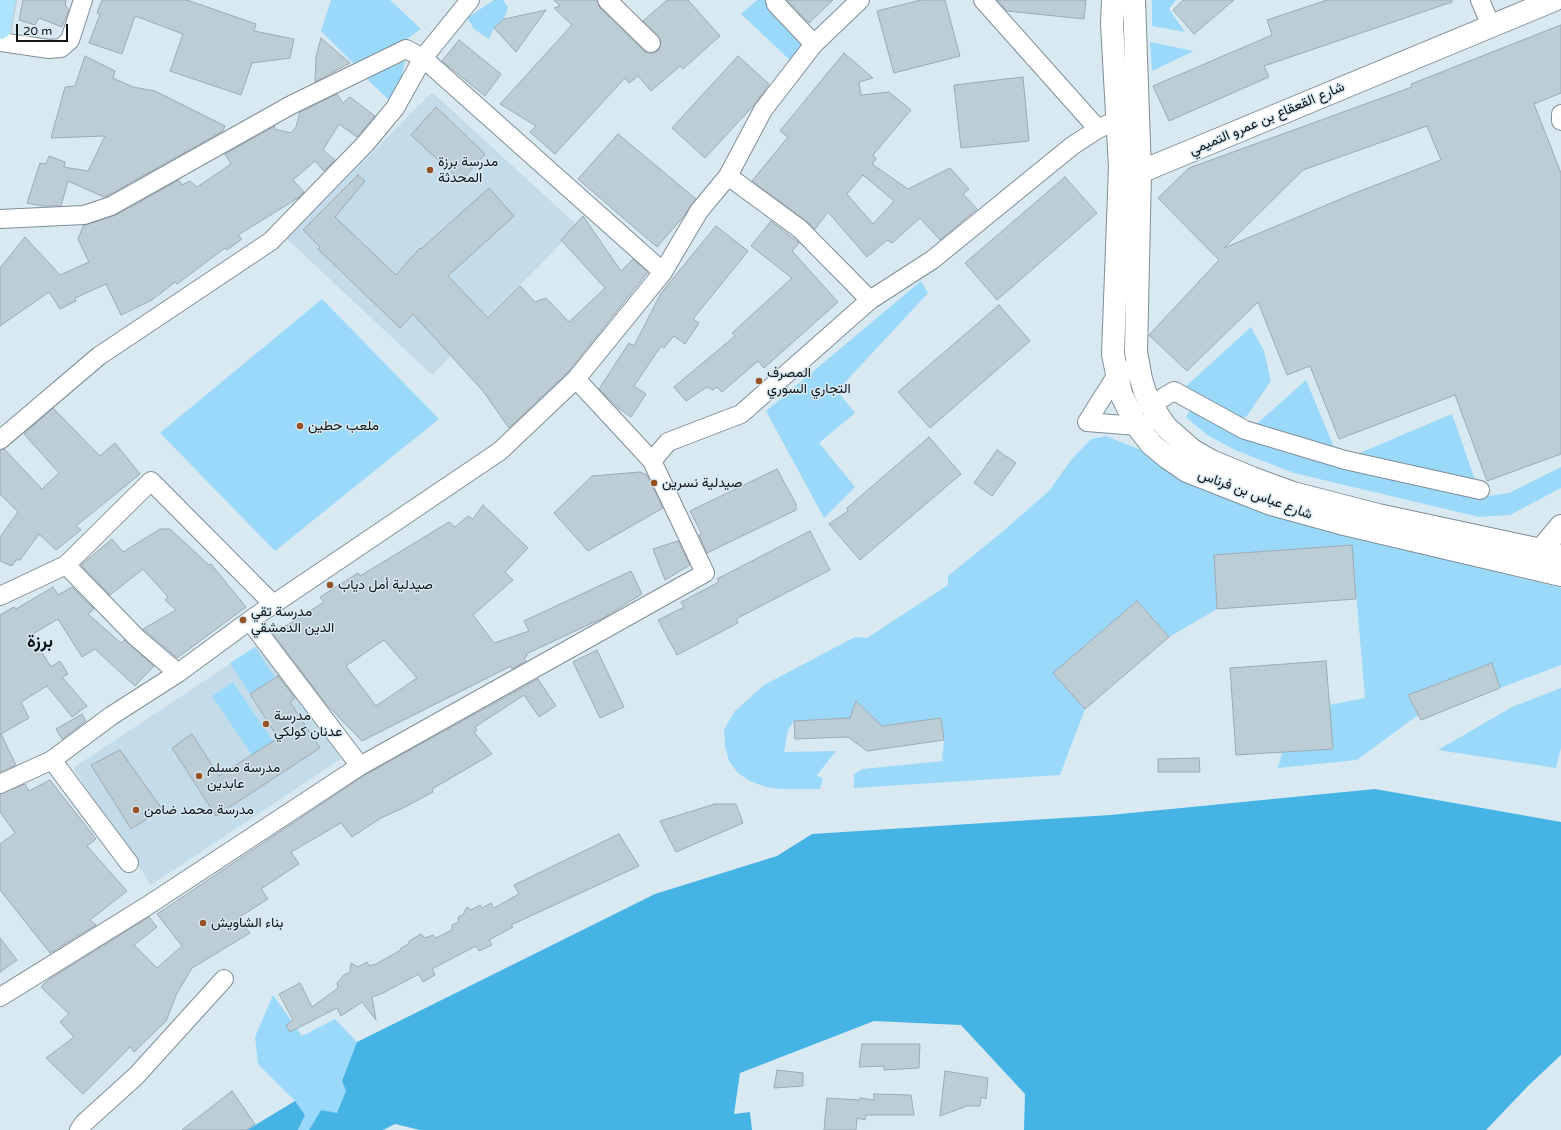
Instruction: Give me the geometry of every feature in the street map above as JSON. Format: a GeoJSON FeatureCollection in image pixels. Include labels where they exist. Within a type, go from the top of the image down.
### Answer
{"type":"FeatureCollection","features":[{"type":"Feature","properties":{"kind":"main road"},"geometry":{"type":"LineString","coordinates":[[0,28],[5,0]]}},
{"type":"Feature","properties":{"kind":"main road"},"geometry":{"type":"LineString","coordinates":[[1113,0],[1108,124],[1120,167],[1140,172],[1134,0]]}},
{"type":"Feature","properties":{"kind":"main road","name":"شارع القعقاع بن عمرو التميمي"},"geometry":{"type":"LineString","coordinates":[[1140,172],[1554,0]]}},
{"type":"Feature","properties":{"kind":"main road","name":"شارع عباس بن فرناس"},"geometry":{"type":"LineString","coordinates":[[1120,167],[1113,354],[1116,376],[1121,394],[1138,426],[1151,444],[1168,458],[1187,470],[1271,504],[1340,523],[1545,558]]}},
{"type":"Feature","properties":{"kind":"main road","name":"شارع عباس بن فرناس"},"geometry":{"type":"LineString","coordinates":[[1140,172],[1136,292],[1137,366],[1140,379],[1155,410],[1175,436],[1192,450],[1211,461],[1272,485],[1335,505],[1545,558]]}},
{"type":"Feature","properties":{"kind":"main road"},"geometry":{"type":"LineString","coordinates":[[1561,526],[1545,558],[1561,575]]}},
{"type":"Feature","properties":{"kind":"street"},"geometry":{"type":"LineString","coordinates":[[0,42],[49,49],[61,48],[70,40],[83,0]]}},
{"type":"Feature","properties":{"kind":"street"},"geometry":{"type":"LineString","coordinates":[[0,440],[99,356],[271,241],[366,143],[395,108],[423,58],[470,0]]}},
{"type":"Feature","properties":{"kind":"street"},"geometry":{"type":"LineString","coordinates":[[607,0],[651,43]]}},
{"type":"Feature","properties":{"kind":"street"},"geometry":{"type":"LineString","coordinates":[[775,0],[776,4],[814,44]]}},
{"type":"Feature","properties":{"kind":"street"},"geometry":{"type":"LineString","coordinates":[[0,784],[52,760],[111,716],[178,673],[250,621],[500,451],[576,379],[663,272],[699,211],[728,176],[763,110],[814,44],[860,0]]}},
{"type":"Feature","properties":{"kind":"street"},"geometry":{"type":"LineString","coordinates":[[652,461],[668,442],[741,414],[870,300],[932,260],[1072,146],[1108,124],[983,0]]}},
{"type":"Feature","properties":{"kind":"street"},"geometry":{"type":"LineString","coordinates":[[1480,0],[1490,26]]}},
{"type":"Feature","properties":{"kind":"street"},"geometry":{"type":"LineString","coordinates":[[0,219],[84,215],[111,206],[291,105],[406,49],[423,58],[663,272]]}},
{"type":"Feature","properties":{"kind":"street"},"geometry":{"type":"LineString","coordinates":[[1561,114],[1561,121]]}},
{"type":"Feature","properties":{"kind":"street"},"geometry":{"type":"LineString","coordinates":[[728,176],[800,229],[870,300]]}},
{"type":"Feature","properties":{"kind":"street"},"geometry":{"type":"LineString","coordinates":[[1137,366],[1116,376],[1087,422],[1138,426],[1174,391],[1245,430],[1345,460],[1480,490]]}},
{"type":"Feature","properties":{"kind":"street"},"geometry":{"type":"LineString","coordinates":[[0,997],[147,906],[360,766],[704,573],[652,461],[576,379]]}},
{"type":"Feature","properties":{"kind":"street"},"geometry":{"type":"LineString","coordinates":[[0,596],[66,565],[151,481],[274,605]]}},
{"type":"Feature","properties":{"kind":"street"},"geometry":{"type":"LineString","coordinates":[[66,565],[137,638],[178,673]]}},
{"type":"Feature","properties":{"kind":"street"},"geometry":{"type":"LineString","coordinates":[[250,621],[360,766]]}},
{"type":"Feature","properties":{"kind":"street"},"geometry":{"type":"LineString","coordinates":[[52,760],[130,863]]}},
{"type":"Feature","properties":{"kind":"street"},"geometry":{"type":"LineString","coordinates":[[79,1130],[84,1123],[136,1076],[224,979]]}},
{"type":"Feature","properties":{"kind":"shaded area"},"geometry":{"type":"Polygon","coordinates":[[[331,0],[390,0],[421,29],[361,71],[321,31],[331,0]]]}},
{"type":"Feature","properties":{"kind":"shaded area"},"geometry":{"type":"Polygon","coordinates":[[[494,0],[503,0],[508,7],[504,19],[494,28],[489,39],[474,29],[467,18],[494,0]]]}},
{"type":"Feature","properties":{"kind":"shaded area"},"geometry":{"type":"Polygon","coordinates":[[[757,0],[773,0],[813,39],[791,61],[741,14],[757,0]]]}},
{"type":"Feature","properties":{"kind":"shaded area"},"geometry":{"type":"Polygon","coordinates":[[[1152,0],[1176,0],[1169,9],[1185,32],[1152,26],[1152,0]]]}},
{"type":"Feature","properties":{"kind":"shaded area"},"geometry":{"type":"Polygon","coordinates":[[[1150,42],[1194,51],[1152,71],[1150,42]]]}},
{"type":"Feature","properties":{"kind":"shaded area"},"geometry":{"type":"Polygon","coordinates":[[[405,61],[398,93],[390,101],[366,78],[405,61]]]}},
{"type":"Feature","properties":{"kind":"shaded area"},"geometry":{"type":"Polygon","coordinates":[[[432,92],[578,226],[432,375],[287,239],[432,92]]]}},
{"type":"Feature","properties":{"kind":"shaded area"},"geometry":{"type":"Polygon","coordinates":[[[921,281],[928,293],[837,391],[855,413],[819,443],[855,487],[824,518],[766,411],[921,281]]]}},
{"type":"Feature","properties":{"kind":"shaded area","name":"ملعب حطين"},"geometry":{"type":"Polygon","coordinates":[[[322,299],[439,419],[275,551],[160,433],[322,299]]]}},
{"type":"Feature","properties":{"kind":"shaded area"},"geometry":{"type":"Polygon","coordinates":[[[1251,327],[1264,351],[1271,381],[1246,417],[1229,419],[1184,388],[1251,327]]]}},
{"type":"Feature","properties":{"kind":"shaded area"},"geometry":{"type":"Polygon","coordinates":[[[1306,380],[1334,447],[1251,429],[1306,380]]]}},
{"type":"Feature","properties":{"kind":"shaded area"},"geometry":{"type":"Polygon","coordinates":[[[1191,407],[1481,497],[1509,493],[1561,467],[1561,488],[1510,515],[1479,517],[1294,473],[1235,450],[1207,435],[1186,417],[1191,407]]]}},
{"type":"Feature","properties":{"kind":"shaded area"},"geometry":{"type":"Polygon","coordinates":[[[1452,414],[1475,480],[1355,455],[1452,414]]]}},
{"type":"Feature","properties":{"kind":"shaded area"},"geometry":{"type":"Polygon","coordinates":[[[1106,436],[1141,450],[1183,477],[1338,533],[1561,588],[1561,665],[1500,688],[1491,663],[1408,695],[1418,715],[1357,760],[1278,768],[1282,752],[1329,705],[1365,698],[1352,545],[1214,555],[1217,609],[1169,637],[1137,601],[1053,673],[1085,709],[1060,775],[854,788],[854,774],[863,769],[942,761],[944,740],[941,718],[882,726],[856,702],[850,718],[794,721],[788,730],[784,752],[836,751],[817,775],[823,779],[820,789],[780,789],[766,787],[750,781],[738,773],[729,761],[725,746],[724,730],[734,712],[764,685],[855,637],[867,638],[948,585],[948,576],[1049,491],[1071,460],[1091,439],[1106,436]]]}},
{"type":"Feature","properties":{"kind":"shaded area"},"geometry":{"type":"Polygon","coordinates":[[[263,642],[341,759],[151,885],[73,768],[263,642]]]}},
{"type":"Feature","properties":{"kind":"shaded area"},"geometry":{"type":"Polygon","coordinates":[[[255,647],[275,678],[250,694],[230,663],[255,647]]]}},
{"type":"Feature","properties":{"kind":"shaded area"},"geometry":{"type":"Polygon","coordinates":[[[233,682],[273,741],[252,755],[212,696],[233,682]]]}},
{"type":"Feature","properties":{"kind":"shaded area"},"geometry":{"type":"Polygon","coordinates":[[[1561,688],[1561,748],[1556,768],[1438,750],[1512,707],[1561,688]]]}},
{"type":"Feature","properties":{"kind":"shaded area"},"geometry":{"type":"Polygon","coordinates":[[[1375,789],[1561,822],[1561,1055],[1529,1085],[1486,1130],[1024,1130],[1025,1094],[961,1025],[874,1021],[740,1073],[734,1114],[750,1112],[752,1130],[420,1130],[395,1124],[383,1130],[309,1130],[321,1110],[337,1113],[346,1091],[342,1081],[357,1042],[655,894],[777,856],[812,834],[1110,815],[1375,789]]]}},
{"type":"Feature","properties":{"kind":"shaded area"},"geometry":{"type":"Polygon","coordinates":[[[273,995],[302,1036],[335,1019],[357,1042],[342,1081],[346,1091],[337,1114],[321,1110],[309,1130],[298,1130],[305,1115],[295,1101],[258,1064],[255,1037],[273,995]]]}},
{"type":"Feature","properties":{"kind":"shaded area"},"geometry":{"type":"Polygon","coordinates":[[[295,1101],[305,1115],[298,1130],[247,1130],[295,1101]]]}},
{"type":"Feature","properties":{"kind":"building"},"geometry":{"type":"Polygon","coordinates":[[[23,0],[66,0],[65,5],[69,10],[62,27],[39,18],[35,25],[19,20],[23,0]]]}},
{"type":"Feature","properties":{"kind":"building"},"geometry":{"type":"Polygon","coordinates":[[[102,0],[187,0],[256,24],[254,31],[294,39],[290,58],[252,63],[241,95],[170,71],[183,34],[135,16],[122,54],[89,43],[100,14],[97,13],[102,0]]]}},
{"type":"Feature","properties":{"kind":"building"},"geometry":{"type":"Polygon","coordinates":[[[554,0],[597,0],[600,8],[644,51],[649,53],[654,53],[659,50],[661,41],[643,21],[667,0],[688,0],[720,36],[683,69],[680,66],[651,91],[638,76],[629,83],[625,78],[555,154],[530,132],[536,126],[500,104],[572,25],[554,8],[560,6],[554,0]]]}},
{"type":"Feature","properties":{"kind":"building"},"geometry":{"type":"Polygon","coordinates":[[[787,0],[833,0],[809,23],[787,0]]]}},
{"type":"Feature","properties":{"kind":"building"},"geometry":{"type":"Polygon","coordinates":[[[921,0],[945,0],[960,56],[894,73],[877,11],[921,0]]]}},
{"type":"Feature","properties":{"kind":"building"},"geometry":{"type":"Polygon","coordinates":[[[997,0],[1086,0],[1084,19],[1007,11],[997,0]]]}},
{"type":"Feature","properties":{"kind":"building"},"geometry":{"type":"Polygon","coordinates":[[[1183,0],[1234,0],[1194,34],[1173,10],[1183,0]]]}},
{"type":"Feature","properties":{"kind":"building"},"geometry":{"type":"Polygon","coordinates":[[[1327,0],[1452,0],[1452,2],[1264,66],[1269,77],[1169,121],[1153,86],[1272,35],[1267,20],[1327,0]]]}},
{"type":"Feature","properties":{"kind":"building"},"geometry":{"type":"Polygon","coordinates":[[[546,10],[516,52],[494,28],[504,19],[546,10]]]}},
{"type":"Feature","properties":{"kind":"building"},"geometry":{"type":"Polygon","coordinates":[[[1561,25],[1561,93],[1534,104],[1561,173],[1561,454],[1487,481],[1455,395],[1339,439],[1310,366],[1287,375],[1258,302],[1187,371],[1149,335],[1219,260],[1158,198],[1189,168],[1412,87],[1411,84],[1561,25]],[[1427,126],[1303,170],[1224,248],[1355,193],[1441,160],[1427,126]]]}},
{"type":"Feature","properties":{"kind":"building"},"geometry":{"type":"Polygon","coordinates":[[[321,38],[350,63],[315,82],[316,57],[321,38]]]}},
{"type":"Feature","properties":{"kind":"building"},"geometry":{"type":"Polygon","coordinates":[[[459,40],[501,74],[485,96],[442,61],[459,40]]]}},
{"type":"Feature","properties":{"kind":"building"},"geometry":{"type":"Polygon","coordinates":[[[844,53],[873,78],[859,82],[861,95],[889,92],[911,110],[873,155],[876,159],[872,164],[908,189],[950,168],[969,189],[963,194],[977,209],[940,240],[920,218],[892,243],[887,240],[867,257],[828,212],[815,229],[752,181],[788,137],[780,131],[844,53]],[[863,175],[847,194],[873,224],[894,201],[863,175]]]}},
{"type":"Feature","properties":{"kind":"building"},"geometry":{"type":"Polygon","coordinates":[[[85,56],[115,71],[113,78],[133,87],[155,91],[225,126],[223,131],[107,196],[104,197],[68,181],[61,206],[43,206],[27,203],[40,163],[46,164],[49,156],[65,162],[64,167],[88,171],[105,136],[51,138],[65,87],[75,86],[85,56]]]}},
{"type":"Feature","properties":{"kind":"building"},"geometry":{"type":"Polygon","coordinates":[[[738,56],[769,84],[755,104],[705,158],[672,128],[738,56]]]}},
{"type":"Feature","properties":{"kind":"building"},"geometry":{"type":"Polygon","coordinates":[[[1023,77],[1029,141],[961,148],[954,85],[1023,77]]]}},
{"type":"Feature","properties":{"kind":"building"},"geometry":{"type":"Polygon","coordinates":[[[337,94],[343,103],[350,97],[375,116],[357,137],[339,124],[323,150],[335,160],[324,171],[315,161],[293,180],[304,192],[298,198],[238,235],[242,239],[227,250],[225,248],[177,284],[175,282],[152,300],[121,315],[106,284],[75,298],[76,301],[60,309],[49,292],[0,326],[0,268],[25,237],[60,275],[89,262],[78,239],[83,226],[116,215],[179,180],[182,185],[190,181],[197,187],[231,164],[225,154],[275,126],[274,129],[291,133],[296,127],[300,112],[337,94]]]}},
{"type":"Feature","properties":{"kind":"building"},"geometry":{"type":"Polygon","coordinates":[[[436,107],[485,154],[461,181],[411,135],[436,107]]]}},
{"type":"Feature","properties":{"kind":"building"},"geometry":{"type":"Polygon","coordinates":[[[618,134],[696,199],[684,216],[657,247],[578,179],[618,134]]]}},
{"type":"Feature","properties":{"kind":"building"},"geometry":{"type":"Polygon","coordinates":[[[358,175],[365,181],[335,217],[396,275],[420,248],[421,249],[489,188],[514,216],[448,276],[488,318],[520,286],[535,302],[546,298],[569,322],[605,288],[561,240],[583,216],[621,271],[633,259],[648,272],[568,372],[509,428],[483,391],[413,314],[400,328],[318,249],[320,247],[303,230],[358,175]]]}},
{"type":"Feature","properties":{"kind":"building"},"geometry":{"type":"Polygon","coordinates":[[[1065,177],[1097,213],[997,300],[965,263],[1065,177]]]}},
{"type":"Feature","properties":{"kind":"building"},"geometry":{"type":"Polygon","coordinates":[[[771,221],[799,243],[792,251],[838,302],[764,368],[758,361],[722,392],[717,387],[713,390],[707,387],[686,401],[674,387],[735,336],[732,333],[792,278],[751,246],[771,221]]]}},
{"type":"Feature","properties":{"kind":"building"},"geometry":{"type":"Polygon","coordinates":[[[716,226],[748,251],[693,319],[699,323],[685,344],[674,336],[664,348],[661,346],[634,386],[646,394],[631,417],[618,408],[599,389],[629,343],[634,346],[661,293],[716,226]]]}},
{"type":"Feature","properties":{"kind":"building"},"geometry":{"type":"Polygon","coordinates":[[[999,305],[1030,341],[930,428],[898,392],[999,305]]]}},
{"type":"Feature","properties":{"kind":"building"},"geometry":{"type":"Polygon","coordinates":[[[53,408],[100,456],[115,443],[140,474],[76,526],[81,530],[56,550],[39,534],[20,560],[16,560],[12,566],[0,561],[0,537],[18,512],[0,494],[0,450],[4,449],[42,489],[59,473],[24,434],[53,408]]]}},
{"type":"Feature","properties":{"kind":"building"},"geometry":{"type":"Polygon","coordinates":[[[929,437],[961,474],[860,560],[829,524],[848,511],[847,508],[929,437]]]}},
{"type":"Feature","properties":{"kind":"building"},"geometry":{"type":"Polygon","coordinates":[[[997,450],[1016,463],[992,496],[974,483],[997,450]]]}},
{"type":"Feature","properties":{"kind":"building"},"geometry":{"type":"Polygon","coordinates":[[[777,469],[796,504],[796,510],[707,553],[699,535],[702,534],[690,511],[777,469]]]}},
{"type":"Feature","properties":{"kind":"building"},"geometry":{"type":"Polygon","coordinates":[[[640,472],[647,475],[663,508],[588,551],[554,513],[592,476],[640,472]]]}},
{"type":"Feature","properties":{"kind":"building"},"geometry":{"type":"Polygon","coordinates":[[[483,505],[528,548],[505,572],[513,580],[473,615],[494,643],[529,631],[524,621],[631,571],[642,594],[603,618],[526,654],[527,656],[524,658],[526,661],[512,669],[511,666],[362,741],[327,705],[273,634],[324,602],[320,597],[358,573],[360,576],[449,522],[455,527],[468,516],[473,519],[483,505]],[[384,640],[346,666],[376,706],[417,678],[384,640]]]}},
{"type":"Feature","properties":{"kind":"building"},"geometry":{"type":"Polygon","coordinates":[[[160,529],[170,529],[209,565],[211,564],[246,607],[177,658],[143,629],[176,610],[165,600],[168,597],[143,569],[110,595],[81,565],[112,539],[123,552],[160,529]]]}},
{"type":"Feature","properties":{"kind":"building"},"geometry":{"type":"Polygon","coordinates":[[[810,531],[830,570],[736,619],[738,623],[677,655],[658,620],[684,607],[681,602],[719,582],[717,579],[810,531]]]}},
{"type":"Feature","properties":{"kind":"building"},"geometry":{"type":"Polygon","coordinates":[[[678,541],[690,565],[665,580],[653,549],[678,541]]]}},
{"type":"Feature","properties":{"kind":"building"},"geometry":{"type":"Polygon","coordinates":[[[1352,545],[1356,599],[1217,609],[1214,555],[1352,545]]]}},
{"type":"Feature","properties":{"kind":"building"},"geometry":{"type":"Polygon","coordinates":[[[53,587],[58,595],[72,587],[94,609],[88,614],[121,643],[125,640],[154,666],[135,686],[95,649],[82,657],[58,619],[31,635],[51,667],[60,661],[68,674],[62,677],[87,706],[72,717],[47,686],[21,702],[29,718],[1,734],[16,765],[0,772],[0,615],[14,607],[16,609],[53,587]]]}},
{"type":"Feature","properties":{"kind":"building"},"geometry":{"type":"Polygon","coordinates":[[[1137,601],[1169,637],[1085,709],[1053,673],[1137,601]]]}},
{"type":"Feature","properties":{"kind":"building"},"geometry":{"type":"Polygon","coordinates":[[[597,650],[624,707],[600,718],[573,662],[597,650]]]}},
{"type":"Feature","properties":{"kind":"building"},"geometry":{"type":"Polygon","coordinates":[[[1326,661],[1333,749],[1236,755],[1230,668],[1326,661]]]}},
{"type":"Feature","properties":{"kind":"building"},"geometry":{"type":"Polygon","coordinates":[[[1492,663],[1500,688],[1421,720],[1408,695],[1492,663]]]}},
{"type":"Feature","properties":{"kind":"building"},"geometry":{"type":"Polygon","coordinates":[[[278,676],[295,698],[290,702],[320,748],[216,816],[172,748],[192,734],[219,776],[278,738],[250,694],[278,676]]]}},
{"type":"Feature","properties":{"kind":"building"},"geometry":{"type":"Polygon","coordinates":[[[538,679],[556,706],[539,717],[524,695],[475,727],[477,730],[474,732],[492,754],[432,789],[433,792],[381,818],[352,837],[341,823],[291,852],[299,864],[261,889],[268,899],[238,918],[250,933],[192,968],[177,993],[166,1021],[134,1052],[130,1047],[83,1094],[46,1058],[74,1037],[60,1022],[69,1014],[41,987],[48,980],[149,917],[157,927],[134,945],[157,968],[182,946],[157,914],[365,775],[538,679]]]}},
{"type":"Feature","properties":{"kind":"building"},"geometry":{"type":"Polygon","coordinates":[[[856,701],[882,726],[941,718],[944,740],[867,751],[848,737],[795,739],[794,721],[850,718],[856,701]]]}},
{"type":"Feature","properties":{"kind":"building"},"geometry":{"type":"Polygon","coordinates":[[[82,714],[86,721],[62,739],[56,729],[82,714]]]}},
{"type":"Feature","properties":{"kind":"building"},"geometry":{"type":"Polygon","coordinates":[[[120,750],[162,809],[131,829],[91,765],[120,750]]]}},
{"type":"Feature","properties":{"kind":"building"},"geometry":{"type":"Polygon","coordinates":[[[1199,758],[1200,772],[1158,772],[1158,759],[1199,758]]]}},
{"type":"Feature","properties":{"kind":"building"},"geometry":{"type":"Polygon","coordinates":[[[50,780],[96,839],[87,846],[127,891],[90,920],[96,925],[50,953],[0,890],[0,844],[15,833],[0,812],[0,794],[25,784],[29,791],[50,780]]]}},
{"type":"Feature","properties":{"kind":"building"},"geometry":{"type":"Polygon","coordinates":[[[715,804],[736,804],[743,823],[676,852],[660,821],[715,804]]]}},
{"type":"Feature","properties":{"kind":"building"},"geometry":{"type":"Polygon","coordinates":[[[619,834],[639,866],[511,925],[513,927],[489,940],[492,945],[479,951],[476,946],[432,969],[435,975],[423,982],[419,974],[383,993],[372,997],[376,1020],[362,1002],[341,1016],[337,1008],[290,1032],[286,1025],[293,1020],[279,994],[300,983],[312,1007],[338,988],[337,983],[344,975],[350,972],[351,963],[358,967],[367,962],[369,966],[376,964],[401,950],[401,948],[409,944],[409,941],[421,934],[425,938],[433,935],[436,938],[452,930],[452,925],[459,922],[458,917],[463,915],[467,907],[471,910],[480,905],[482,908],[491,903],[494,908],[519,894],[514,885],[619,834]]]}},
{"type":"Feature","properties":{"kind":"building"},"geometry":{"type":"Polygon","coordinates":[[[0,938],[17,960],[0,972],[0,938]]]}},
{"type":"Feature","properties":{"kind":"building"},"geometry":{"type":"Polygon","coordinates":[[[862,1044],[920,1044],[919,1068],[884,1070],[884,1066],[859,1067],[862,1044]]]}},
{"type":"Feature","properties":{"kind":"building"},"geometry":{"type":"Polygon","coordinates":[[[777,1070],[803,1073],[803,1086],[774,1088],[777,1070]]]}},
{"type":"Feature","properties":{"kind":"building"},"geometry":{"type":"Polygon","coordinates":[[[945,1071],[988,1078],[986,1099],[981,1097],[980,1106],[967,1106],[940,1116],[945,1071]]]}},
{"type":"Feature","properties":{"kind":"building"},"geometry":{"type":"Polygon","coordinates":[[[232,1091],[255,1124],[247,1130],[182,1130],[232,1091]]]}},
{"type":"Feature","properties":{"kind":"building"},"geometry":{"type":"Polygon","coordinates":[[[874,1094],[911,1095],[914,1115],[866,1115],[865,1120],[857,1118],[856,1130],[824,1130],[827,1098],[860,1100],[860,1098],[874,1100],[874,1094]]]}},
{"type":"Feature","properties":{"kind":"place","name":"مدرسة برزة المحدثة"},"geometry":{"type":"Point","coordinates":[430,170]}},
{"type":"Feature","properties":{"kind":"place","name":"المصرف التجاري السوري"},"geometry":{"type":"Point","coordinates":[759,381]}},
{"type":"Feature","properties":{"kind":"place","name":"ملعب حطين"},"geometry":{"type":"Point","coordinates":[300,426]}},
{"type":"Feature","properties":{"kind":"place","name":"صيدلية نسرين"},"geometry":{"type":"Point","coordinates":[654,483]}},
{"type":"Feature","properties":{"kind":"place","name":"صيدلية أمل دياب"},"geometry":{"type":"Point","coordinates":[330,585]}},
{"type":"Feature","properties":{"kind":"place","name":"مدرسة تقي الدين الدمشقي"},"geometry":{"type":"Point","coordinates":[243,620]}},
{"type":"Feature","properties":{"kind":"place","name":"مدرسة عدنان كولكي"},"geometry":{"type":"Point","coordinates":[266,724]}},
{"type":"Feature","properties":{"kind":"place","name":"مدرسة مسلم عابدين"},"geometry":{"type":"Point","coordinates":[199,776]}},
{"type":"Feature","properties":{"kind":"place","name":"مدرسة محمد ضامن"},"geometry":{"type":"Point","coordinates":[136,810]}},
{"type":"Feature","properties":{"kind":"place","name":"بناء الشاويش"},"geometry":{"type":"Point","coordinates":[203,923]}},
{"type":"Feature","properties":{"kind":"district","name":"برزة"},"geometry":{"type":"Point","coordinates":[40,642]}}]}
